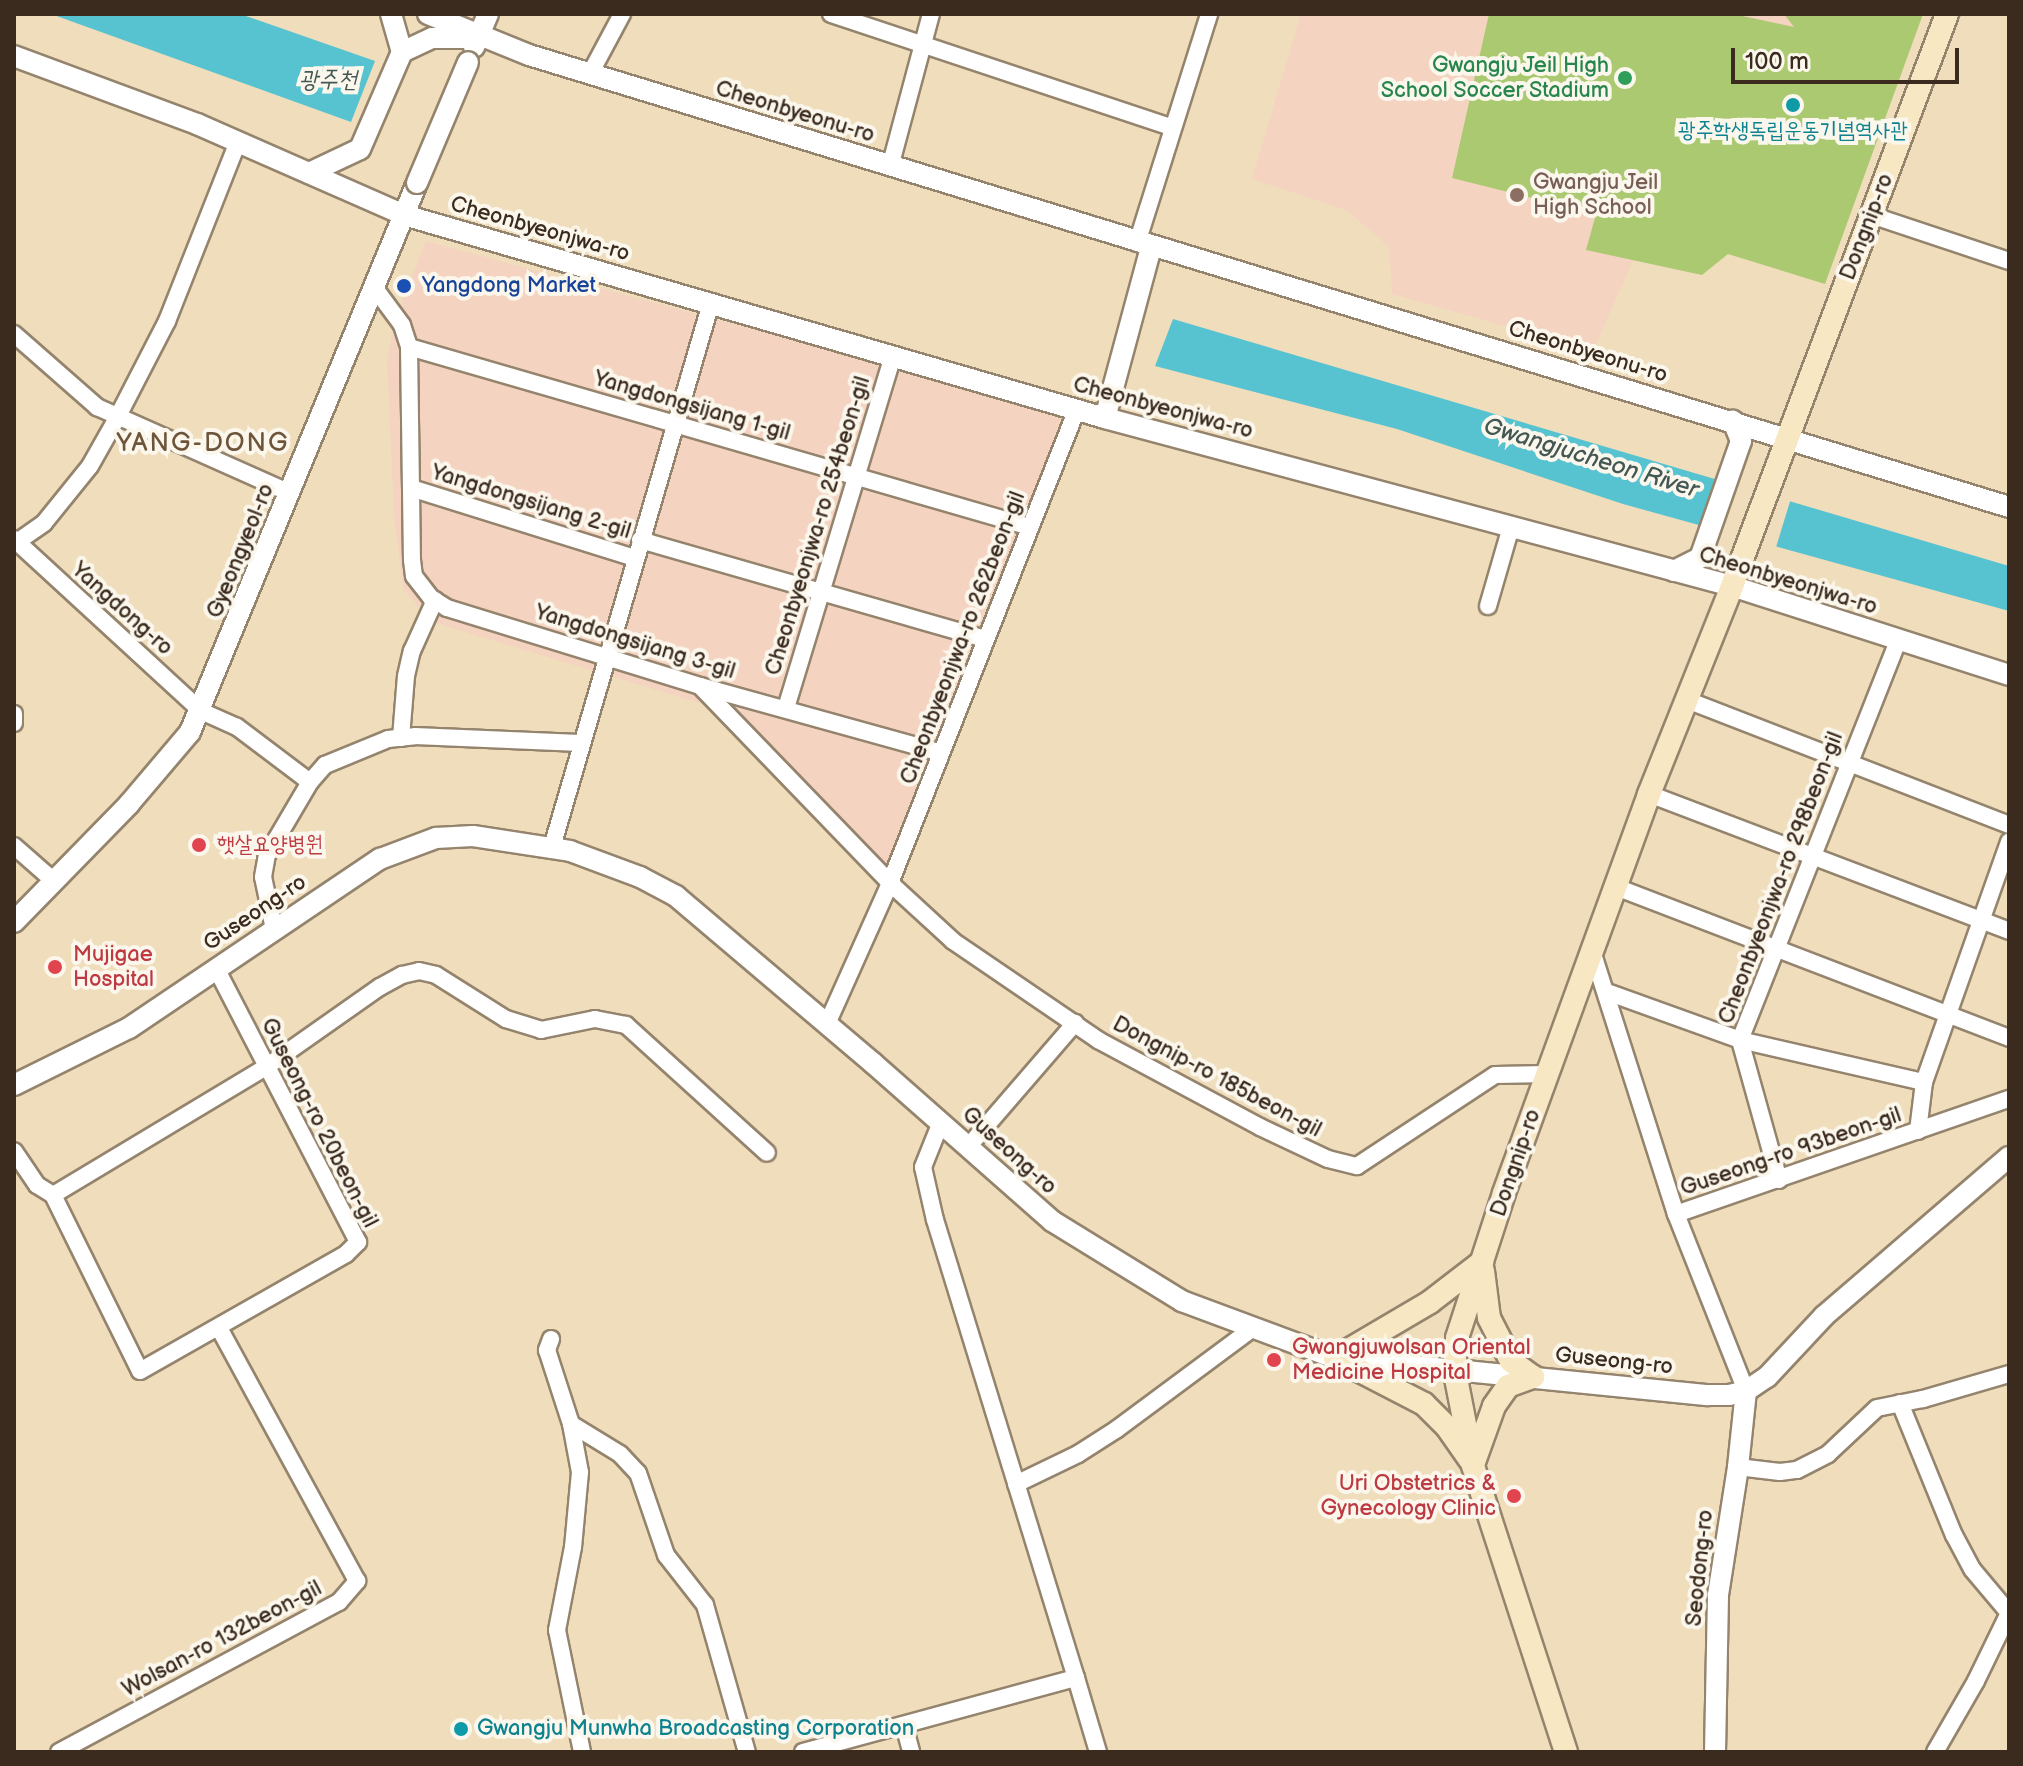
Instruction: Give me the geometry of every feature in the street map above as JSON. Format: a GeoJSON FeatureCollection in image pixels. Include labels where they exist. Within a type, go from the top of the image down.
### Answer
{"type":"FeatureCollection","features":[{"type":"Feature","properties":{"kind":"main road","name":"Dongnip-ro"},"geometry":{"type":"LineString","coordinates":[[1566,1752],[1473,1465],[1454,1368],[1457,1338],[1649,794],[1734,580],[1782,445],[1947,14]]}},
{"type":"Feature","properties":{"kind":"main road"},"geometry":{"type":"LineString","coordinates":[[1335,1358],[1430,1302],[1482,1262]]}},
{"type":"Feature","properties":{"kind":"main road"},"geometry":{"type":"LineString","coordinates":[[1482,1262],[1489,1318],[1511,1361],[1533,1377]]}},
{"type":"Feature","properties":{"kind":"main road"},"geometry":{"type":"LineString","coordinates":[[1335,1358],[1424,1404],[1447,1427],[1473,1465]]}},
{"type":"Feature","properties":{"kind":"main road"},"geometry":{"type":"LineString","coordinates":[[1473,1465],[1494,1406],[1508,1386],[1533,1377]]}},
{"type":"Feature","properties":{"kind":"street"},"geometry":{"type":"LineString","coordinates":[[309,173],[360,149],[402,52],[391,14]]}},
{"type":"Feature","properties":{"kind":"street","name":"Cheonbyeonu-ro"},"geometry":{"type":"LineString","coordinates":[[428,14],[478,37],[590,74],[1144,246],[1733,421],[1782,445],[2009,507]]}},
{"type":"Feature","properties":{"kind":"street","name":"Gyeongyeol-ro"},"geometry":{"type":"LineString","coordinates":[[14,922],[171,758],[201,711],[488,14]]}},
{"type":"Feature","properties":{"kind":"street"},"geometry":{"type":"LineString","coordinates":[[590,74],[622,14]]}},
{"type":"Feature","properties":{"kind":"street"},"geometry":{"type":"LineString","coordinates":[[831,14],[1171,127]]}},
{"type":"Feature","properties":{"kind":"street"},"geometry":{"type":"LineString","coordinates":[[890,167],[931,14]]}},
{"type":"Feature","properties":{"kind":"street"},"geometry":{"type":"LineString","coordinates":[[1105,418],[1171,127],[1209,14]]}},
{"type":"Feature","properties":{"kind":"street"},"geometry":{"type":"LineString","coordinates":[[402,52],[432,38],[478,37]]}},
{"type":"Feature","properties":{"kind":"street","name":"Cheonbyeonjwa-ro"},"geometry":{"type":"LineString","coordinates":[[14,56],[238,142],[404,215],[1105,418],[1674,571],[1734,580],[1898,641],[2009,675]]}},
{"type":"Feature","properties":{"kind":"street"},"geometry":{"type":"LineString","coordinates":[[16,541],[44,523],[90,466],[117,418],[167,321],[238,142]]}},
{"type":"Feature","properties":{"kind":"street"},"geometry":{"type":"LineString","coordinates":[[1871,215],[2009,261]]}},
{"type":"Feature","properties":{"kind":"street"},"geometry":{"type":"LineString","coordinates":[[374,287],[402,325],[409,347]]}},
{"type":"Feature","properties":{"kind":"street"},"geometry":{"type":"LineString","coordinates":[[552,847],[605,657],[711,303]]}},
{"type":"Feature","properties":{"kind":"street"},"geometry":{"type":"LineString","coordinates":[[14,334],[75,390],[117,418],[290,493]]}},
{"type":"Feature","properties":{"kind":"street","name":"Yangdongsijang 1-gil"},"geometry":{"type":"LineString","coordinates":[[409,347],[1030,527]]}},
{"type":"Feature","properties":{"kind":"street","name":"Yangdongsijang 2-gil"},"geometry":{"type":"LineString","coordinates":[[409,347],[411,488],[634,558]]}},
{"type":"Feature","properties":{"kind":"street","name":"Cheonbyeonjwa-ro 254beon-gil"},"geometry":{"type":"LineString","coordinates":[[786,708],[893,356]]}},
{"type":"Feature","properties":{"kind":"street","name":"Cheonbyeonjwa-ro 262beon-gil"},"geometry":{"type":"LineString","coordinates":[[827,1024],[890,883],[1077,409]]}},
{"type":"Feature","properties":{"kind":"street"},"geometry":{"type":"LineString","coordinates":[[1674,571],[1700,558],[1741,441],[1733,421]]}},
{"type":"Feature","properties":{"kind":"street"},"geometry":{"type":"LineString","coordinates":[[401,738],[406,676],[412,651],[435,600],[414,576],[411,488]]}},
{"type":"Feature","properties":{"kind":"street"},"geometry":{"type":"LineString","coordinates":[[1488,606],[1511,527]]}},
{"type":"Feature","properties":{"kind":"street","name":"Yangdongsijang 2-gil"},"geometry":{"type":"LineString","coordinates":[[640,540],[986,639]]}},
{"type":"Feature","properties":{"kind":"street","name":"Yangdong-ro"},"geometry":{"type":"LineString","coordinates":[[16,541],[201,711],[237,727],[310,782]]}},
{"type":"Feature","properties":{"kind":"street","name":"Yangdongsijang 3-gil"},"geometry":{"type":"LineString","coordinates":[[435,600],[447,608],[700,686],[941,753]]}},
{"type":"Feature","properties":{"kind":"street","name":"Cheonbyeonjwa-ro 298beon-gil"},"geometry":{"type":"LineString","coordinates":[[1779,1180],[1740,1040],[1898,641]]}},
{"type":"Feature","properties":{"kind":"street","name":"Dongnip-ro 185beon-gil"},"geometry":{"type":"LineString","coordinates":[[700,686],[890,883],[953,941],[1098,1040],[1260,1127],[1351,1166],[1495,1075],[1548,1074]]}},
{"type":"Feature","properties":{"kind":"street"},"geometry":{"type":"LineString","coordinates":[[1687,700],[2009,825]]}},
{"type":"Feature","properties":{"kind":"street"},"geometry":{"type":"LineString","coordinates":[[14,714],[14,723]]}},
{"type":"Feature","properties":{"kind":"street"},"geometry":{"type":"LineString","coordinates":[[274,929],[264,865],[310,782],[325,765],[388,739],[580,743]]}},
{"type":"Feature","properties":{"kind":"street"},"geometry":{"type":"LineString","coordinates":[[1649,794],[2009,931]]}},
{"type":"Feature","properties":{"kind":"street","name":"Guseong-ro"},"geometry":{"type":"LineString","coordinates":[[14,1085],[129,1028],[380,859],[408,846],[436,838],[473,836],[552,847],[605,863],[676,896],[1052,1221],[1099,1253],[1182,1301],[1335,1358],[1708,1395],[1746,1391]]}},
{"type":"Feature","properties":{"kind":"street"},"geometry":{"type":"LineString","coordinates":[[1918,1131],[1924,1082],[1945,1014],[2009,842]]}},
{"type":"Feature","properties":{"kind":"street"},"geometry":{"type":"LineString","coordinates":[[14,846],[54,881]]}},
{"type":"Feature","properties":{"kind":"street"},"geometry":{"type":"LineString","coordinates":[[1616,887],[2009,1038]]}},
{"type":"Feature","properties":{"kind":"street"},"geometry":{"type":"LineString","coordinates":[[1592,951],[1676,1214]]}},
{"type":"Feature","properties":{"kind":"street","name":"Guseong-ro 20beon-gil"},"geometry":{"type":"LineString","coordinates":[[53,1195],[140,1371],[337,1261],[358,1242],[216,968]]}},
{"type":"Feature","properties":{"kind":"street"},"geometry":{"type":"LineString","coordinates":[[14,1151],[37,1185],[53,1195],[266,1067],[380,987],[402,975],[419,971],[436,975],[506,1019],[541,1030],[595,1019],[626,1025],[767,1153]]}},
{"type":"Feature","properties":{"kind":"street"},"geometry":{"type":"LineString","coordinates":[[1607,992],[1740,1040],[1924,1082]]}},
{"type":"Feature","properties":{"kind":"street"},"geometry":{"type":"LineString","coordinates":[[968,1147],[1075,1023]]}},
{"type":"Feature","properties":{"kind":"street","name":"Guseong-ro 93beon-gil"},"geometry":{"type":"LineString","coordinates":[[1746,1391],[1676,1214],[2009,1099]]}},
{"type":"Feature","properties":{"kind":"street"},"geometry":{"type":"LineString","coordinates":[[941,1122],[923,1167],[935,1220],[1098,1752]]}},
{"type":"Feature","properties":{"kind":"street"},"geometry":{"type":"LineString","coordinates":[[1746,1391],[1767,1377],[1824,1316],[2009,1157]]}},
{"type":"Feature","properties":{"kind":"street","name":"Wolsan-ro 132beon-gil"},"geometry":{"type":"LineString","coordinates":[[59,1752],[339,1602],[357,1581],[219,1328]]}},
{"type":"Feature","properties":{"kind":"street"},"geometry":{"type":"LineString","coordinates":[[1016,1484],[1078,1454],[1117,1429],[1253,1328]]}},
{"type":"Feature","properties":{"kind":"street"},"geometry":{"type":"LineString","coordinates":[[551,1339],[547,1350],[571,1424],[580,1472],[571,1564],[557,1630],[582,1752]]}},
{"type":"Feature","properties":{"kind":"street"},"geometry":{"type":"LineString","coordinates":[[1738,1467],[1780,1472],[1812,1464],[1842,1443],[1874,1411],[2009,1374]]}},
{"type":"Feature","properties":{"kind":"street","name":"Seodong-ro"},"geometry":{"type":"LineString","coordinates":[[1715,1752],[1719,1582],[1738,1467],[1746,1391]]}},
{"type":"Feature","properties":{"kind":"street"},"geometry":{"type":"LineString","coordinates":[[1900,1403],[1954,1535],[1972,1569],[2009,1613],[1976,1681],[1935,1752]]}},
{"type":"Feature","properties":{"kind":"street"},"geometry":{"type":"LineString","coordinates":[[571,1424],[620,1454],[638,1473],[666,1555],[705,1605],[747,1752]]}},
{"type":"Feature","properties":{"kind":"street"},"geometry":{"type":"LineString","coordinates":[[803,1752],[1076,1678]]}},
{"type":"Feature","properties":{"kind":"street"},"geometry":{"type":"LineString","coordinates":[[904,1725],[911,1752]]}},
{"type":"Feature","properties":{"kind":"shaded area","name":"Gwangju Jeil High School"},"geometry":{"type":"Polygon","coordinates":[[[1301,14],[1784,14],[1795,28],[1702,275],[1633,260],[1593,351],[1392,294],[1389,247],[1348,211],[1252,179],[1301,14]]]}},
{"type":"Feature","properties":{"kind":"shaded area","name":"Yangdong Market"},"geometry":{"type":"Polygon","coordinates":[[[426,241],[1066,414],[884,884],[706,705],[432,622],[403,588],[394,512],[387,359],[395,319],[426,241]]]}},
{"type":"Feature","properties":{"kind":"green space"},"geometry":{"type":"Polygon","coordinates":[[[1489,14],[1733,14],[1794,27],[1784,14],[1923,14],[1825,284],[1728,254],[1702,275],[1586,250],[1596,214],[1452,178],[1489,14]]]}},
{"type":"Feature","properties":{"kind":"water","name":"광주천"},"geometry":{"type":"Polygon","coordinates":[[[51,14],[240,14],[375,61],[351,122],[51,14]]]}},
{"type":"Feature","properties":{"kind":"water","name":"Gwangjucheon River"},"geometry":{"type":"Polygon","coordinates":[[[1173,319],[2009,566],[2009,611],[1623,504],[1397,429],[1155,366],[1173,319]]]}},
{"type":"Feature","properties":{"kind":"pier"},"geometry":{"type":"Polygon","coordinates":[[[1724,478],[1791,498],[1774,553],[1707,533],[1724,478]]]}},
{"type":"Feature","properties":{"kind":"place","name":"Gwangju Jeil High School Soccer Stadium"},"geometry":{"type":"Point","coordinates":[1625,78]}},
{"type":"Feature","properties":{"kind":"place","name":"광주학생독립운동기념역사관"},"geometry":{"type":"Point","coordinates":[1793,105]}},
{"type":"Feature","properties":{"kind":"place","name":"Gwangju Jeil High School"},"geometry":{"type":"Point","coordinates":[1517,195]}},
{"type":"Feature","properties":{"kind":"place","name":"Yangdong Market"},"geometry":{"type":"Point","coordinates":[404,286]}},
{"type":"Feature","properties":{"kind":"place","name":"햇살요양병원"},"geometry":{"type":"Point","coordinates":[199,845]}},
{"type":"Feature","properties":{"kind":"place","name":"Mujigae Hospital"},"geometry":{"type":"Point","coordinates":[55,967]}},
{"type":"Feature","properties":{"kind":"place","name":"Gwangjuwolsan Oriental Medicine Hospital"},"geometry":{"type":"Point","coordinates":[1274,1360]}},
{"type":"Feature","properties":{"kind":"place","name":"Uri Obstetrics & Gynecology Clinic"},"geometry":{"type":"Point","coordinates":[1514,1496]}},
{"type":"Feature","properties":{"kind":"place","name":"Gwangju Munwha Broadcasting Corporation"},"geometry":{"type":"Point","coordinates":[461,1729]}},
{"type":"Feature","properties":{"kind":"district","name":"YANG-DONG"},"geometry":{"type":"Point","coordinates":[203,444]}}]}
